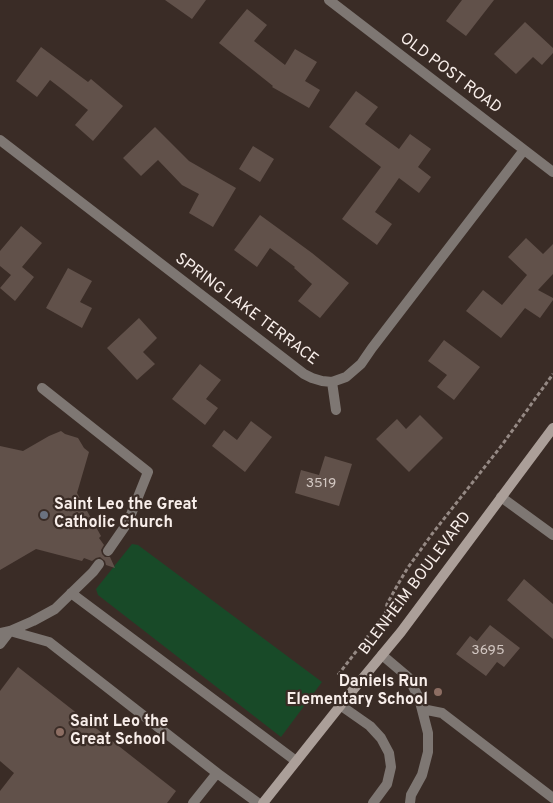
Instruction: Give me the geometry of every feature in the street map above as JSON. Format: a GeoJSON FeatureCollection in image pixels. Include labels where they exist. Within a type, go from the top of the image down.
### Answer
{"type":"FeatureCollection","features":[{"type":"Feature","properties":{"kind":"main road","name":"BLENHEIM BOULEVARD"},"geometry":{"type":"LineString","coordinates":[[264,803],[401,632],[553,428]]}},
{"type":"Feature","properties":{"kind":"street","name":"OLD POST ROAD"},"geometry":{"type":"LineString","coordinates":[[329,0],[553,172]]}},
{"type":"Feature","properties":{"kind":"street","name":"SPRING LAKE TERRACE"},"geometry":{"type":"LineString","coordinates":[[0,140],[304,374],[322,381],[332,382]]}},
{"type":"Feature","properties":{"kind":"street"},"geometry":{"type":"LineString","coordinates":[[336,410],[332,382],[346,376],[361,364],[524,150]]}},
{"type":"Feature","properties":{"kind":"street"},"geometry":{"type":"LineString","coordinates":[[42,388],[148,472],[128,522],[108,551]]}},
{"type":"Feature","properties":{"kind":"street"},"geometry":{"type":"LineString","coordinates":[[501,497],[553,535]]}},
{"type":"Feature","properties":{"kind":"street"},"geometry":{"type":"LineString","coordinates":[[0,644],[5,632],[33,621],[55,609],[99,564]]}},
{"type":"Feature","properties":{"kind":"street"},"geometry":{"type":"LineString","coordinates":[[72,593],[296,761]]}},
{"type":"Feature","properties":{"kind":"street"},"geometry":{"type":"LineString","coordinates":[[5,632],[49,642],[258,803]]}},
{"type":"Feature","properties":{"kind":"street"},"geometry":{"type":"LineString","coordinates":[[382,655],[408,677],[419,698],[428,733],[428,752],[422,775],[411,795],[410,803]]}},
{"type":"Feature","properties":{"kind":"street"},"geometry":{"type":"LineString","coordinates":[[340,706],[370,726],[381,738],[388,752],[391,767],[387,784],[373,803]]}},
{"type":"Feature","properties":{"kind":"street"},"geometry":{"type":"LineString","coordinates":[[422,709],[442,713],[553,798]]}},
{"type":"Feature","properties":{"kind":"street"},"geometry":{"type":"LineString","coordinates":[[193,803],[217,773]]}},
{"type":"Feature","properties":{"kind":"path"},"geometry":{"type":"LineString","coordinates":[[338,675],[385,614],[387,604],[397,586],[432,534],[502,445],[553,374]]}},
{"type":"Feature","properties":{"kind":"green space"},"geometry":{"type":"Polygon","coordinates":[[[132,544],[138,545],[322,682],[281,737],[98,595],[96,589],[132,544]]]}},
{"type":"Feature","properties":{"kind":"building"},"geometry":{"type":"Polygon","coordinates":[[[165,0],[206,0],[192,19],[165,0]]]}},
{"type":"Feature","properties":{"kind":"building"},"geometry":{"type":"Polygon","coordinates":[[[462,0],[494,0],[466,36],[446,21],[462,0]]]}},
{"type":"Feature","properties":{"kind":"building"},"geometry":{"type":"Polygon","coordinates":[[[247,9],[267,25],[254,41],[285,65],[295,49],[317,62],[305,81],[320,90],[309,108],[272,87],[219,43],[247,9]]]}},
{"type":"Feature","properties":{"kind":"building"},"geometry":{"type":"Polygon","coordinates":[[[525,22],[553,48],[553,53],[542,65],[533,57],[516,74],[494,54],[525,22]]]}},
{"type":"Feature","properties":{"kind":"building"},"geometry":{"type":"Polygon","coordinates":[[[41,47],[88,82],[91,79],[123,106],[93,141],[75,125],[88,110],[63,90],[50,80],[37,97],[16,81],[41,47]]]}},
{"type":"Feature","properties":{"kind":"building"},"geometry":{"type":"Polygon","coordinates":[[[356,91],[378,107],[365,124],[399,149],[410,134],[431,149],[418,167],[431,177],[419,193],[399,178],[375,212],[392,224],[377,245],[342,219],[381,167],[329,127],[356,91]]]}},
{"type":"Feature","properties":{"kind":"building"},"geometry":{"type":"Polygon","coordinates":[[[155,127],[189,161],[236,188],[213,227],[189,213],[199,194],[182,185],[158,160],[141,176],[123,158],[155,127]]]}},
{"type":"Feature","properties":{"kind":"building"},"geometry":{"type":"Polygon","coordinates":[[[253,146],[274,159],[260,182],[239,169],[253,146]]]}},
{"type":"Feature","properties":{"kind":"building"},"geometry":{"type":"Polygon","coordinates":[[[260,215],[349,283],[320,318],[298,301],[312,284],[295,267],[270,248],[257,267],[234,250],[260,215]]]}},
{"type":"Feature","properties":{"kind":"building"},"geometry":{"type":"Polygon","coordinates":[[[21,226],[42,243],[22,267],[34,277],[15,301],[0,288],[11,275],[0,266],[0,251],[21,226]]]}},
{"type":"Feature","properties":{"kind":"building"},"geometry":{"type":"Polygon","coordinates":[[[526,238],[543,254],[553,244],[553,274],[538,290],[553,298],[553,300],[540,318],[525,308],[501,338],[466,311],[483,290],[502,305],[527,275],[508,257],[526,238]]]}},
{"type":"Feature","properties":{"kind":"building"},"geometry":{"type":"Polygon","coordinates":[[[68,268],[92,281],[80,302],[92,308],[82,328],[46,308],[68,268]]]}},
{"type":"Feature","properties":{"kind":"building"},"geometry":{"type":"Polygon","coordinates":[[[139,318],[157,338],[143,352],[155,364],[137,380],[107,348],[139,318]]]}},
{"type":"Feature","properties":{"kind":"building"},"geometry":{"type":"Polygon","coordinates":[[[444,340],[480,367],[454,400],[437,387],[447,375],[428,361],[444,340]]]}},
{"type":"Feature","properties":{"kind":"building"},"geometry":{"type":"Polygon","coordinates":[[[200,364],[221,380],[206,399],[218,408],[205,425],[172,399],[200,364]]]}},
{"type":"Feature","properties":{"kind":"building"},"geometry":{"type":"Polygon","coordinates":[[[420,415],[443,438],[409,472],[376,439],[397,419],[406,429],[420,415]]]}},
{"type":"Feature","properties":{"kind":"building"},"geometry":{"type":"Polygon","coordinates":[[[251,421],[272,437],[245,472],[212,446],[224,430],[237,440],[251,421]]]}},
{"type":"Feature","properties":{"kind":"building","name":"Saint Leo the Great Catholic Church"},"geometry":{"type":"Polygon","coordinates":[[[61,431],[78,438],[89,452],[77,493],[101,536],[99,538],[104,545],[101,550],[102,554],[105,557],[110,557],[115,568],[106,565],[105,561],[100,557],[92,561],[84,558],[82,561],[36,549],[0,570],[0,446],[23,451],[61,431]]]}},
{"type":"Feature","properties":{"kind":"building"},"geometry":{"type":"Polygon","coordinates":[[[325,456],[352,464],[339,506],[295,493],[301,470],[319,475],[325,456]]]}},
{"type":"Feature","properties":{"kind":"building"},"geometry":{"type":"Polygon","coordinates":[[[524,579],[553,604],[553,639],[507,600],[524,579]]]}},
{"type":"Feature","properties":{"kind":"building"},"geometry":{"type":"Polygon","coordinates":[[[490,625],[520,648],[504,667],[497,662],[486,676],[456,654],[470,636],[477,641],[490,625]]]}},
{"type":"Feature","properties":{"kind":"building","name":"Saint Leo the Great School"},"geometry":{"type":"Polygon","coordinates":[[[18,667],[176,791],[167,803],[0,803],[0,791],[14,773],[0,761],[0,691],[18,667]]]}},
{"type":"Feature","properties":{"kind":"place","name":"Saint Leo the Great Catholic Church"},"geometry":{"type":"Point","coordinates":[44,515]}},
{"type":"Feature","properties":{"kind":"place","name":"Daniels Run Elementary School"},"geometry":{"type":"Point","coordinates":[438,692]}},
{"type":"Feature","properties":{"kind":"place","name":"Saint Leo the Great School"},"geometry":{"type":"Point","coordinates":[60,732]}}]}
